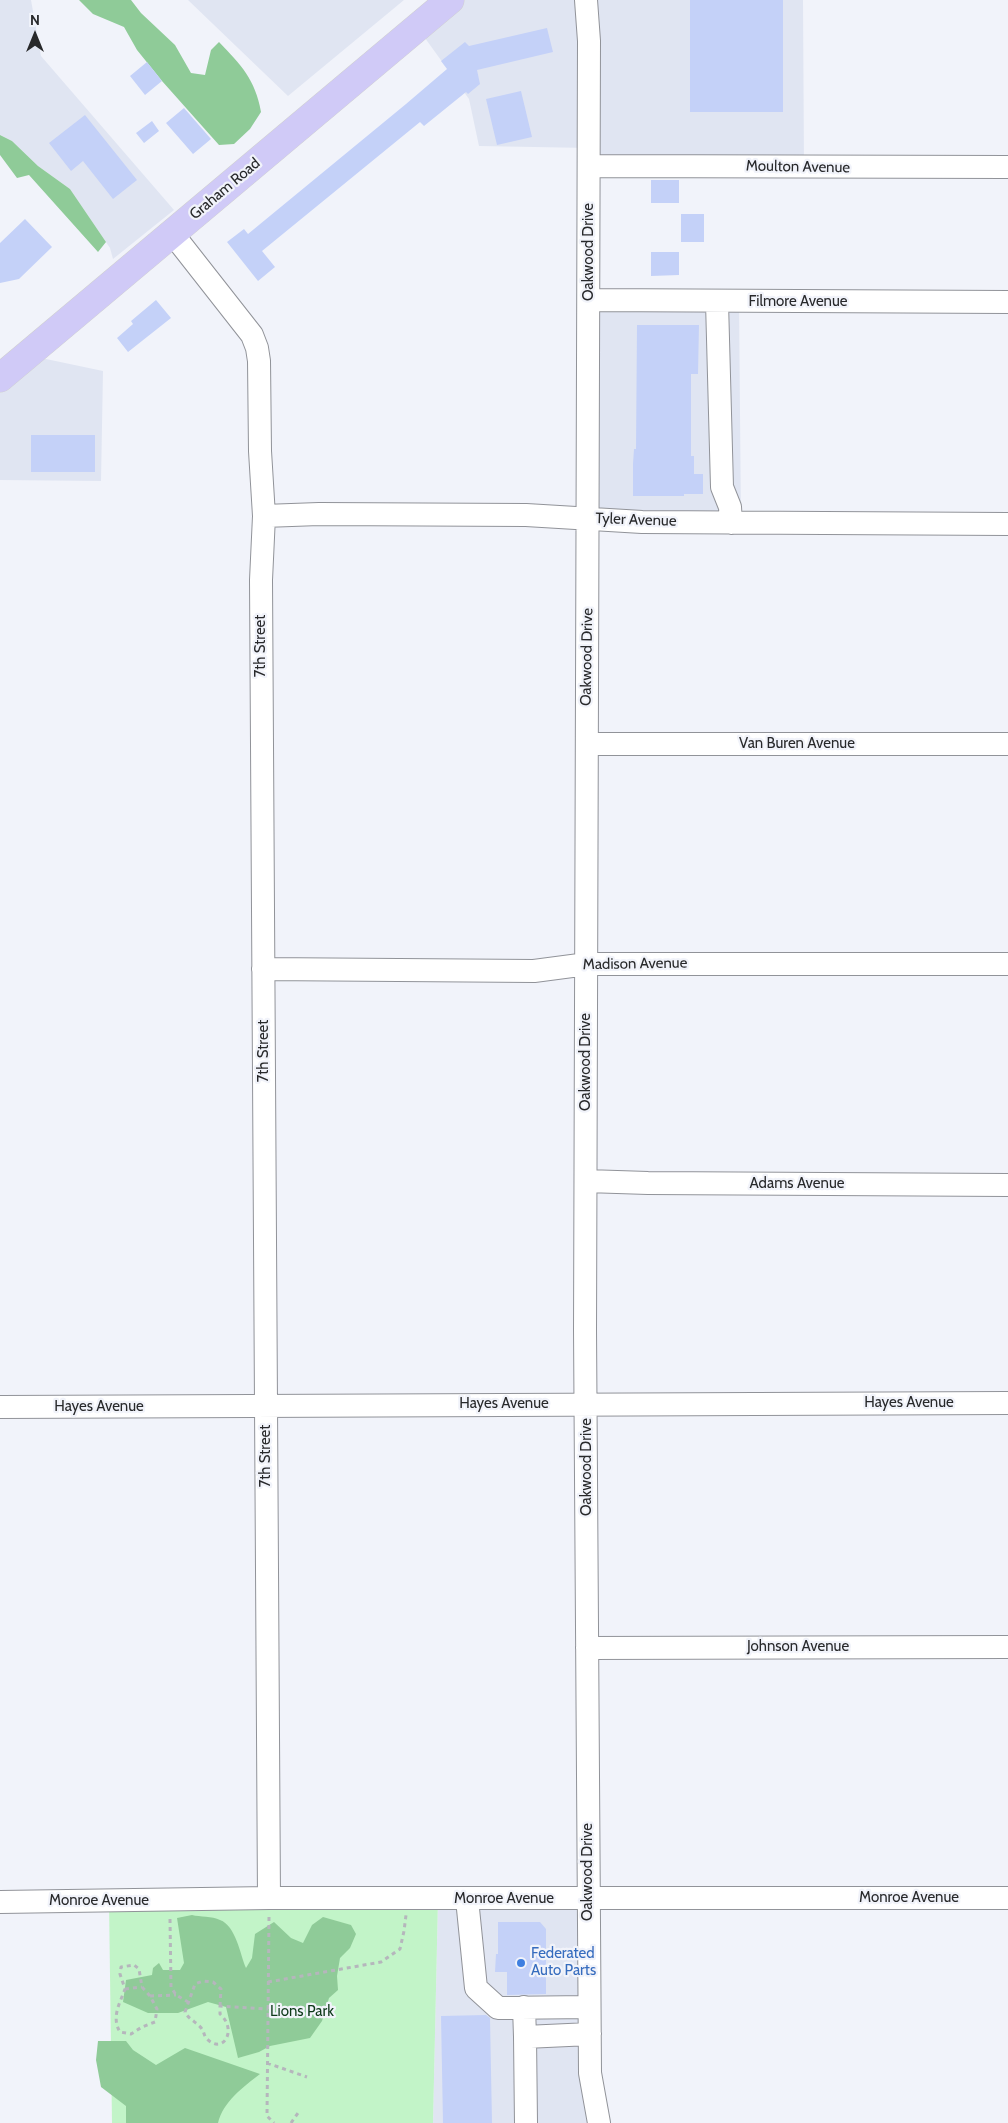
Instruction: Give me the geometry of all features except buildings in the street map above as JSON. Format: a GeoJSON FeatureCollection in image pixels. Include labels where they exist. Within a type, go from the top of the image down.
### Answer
{"type":"FeatureCollection","features":[{"type":"Feature","properties":{"kind":"main road","name":"Graham Road"},"geometry":{"type":"LineString","coordinates":[[0,378],[450,0]]}},
{"type":"Feature","properties":{"kind":"street","name":"Oakwood Drive"},"geometry":{"type":"LineString","coordinates":[[586,0],[589,42],[586,1181],[589,2007],[590,2073],[599,2123]]}},
{"type":"Feature","properties":{"kind":"street","name":"Moulton Avenue"},"geometry":{"type":"LineString","coordinates":[[589,166],[1008,167]]}},
{"type":"Feature","properties":{"kind":"street","name":"7th Street"},"geometry":{"type":"LineString","coordinates":[[172,233],[252,335],[257,348],[264,516],[261,580],[269,1906]]}},
{"type":"Feature","properties":{"kind":"street","name":"Filmore Avenue"},"geometry":{"type":"LineString","coordinates":[[589,300],[1008,302]]}},
{"type":"Feature","properties":{"kind":"street"},"geometry":{"type":"LineString","coordinates":[[717,302],[722,487],[730,507],[731,523]]}},
{"type":"Feature","properties":{"kind":"street","name":"Tyler Avenue"},"geometry":{"type":"LineString","coordinates":[[264,516],[319,514],[526,515],[642,522],[1008,524]]}},
{"type":"Feature","properties":{"kind":"street","name":"Van Buren Avenue"},"geometry":{"type":"LineString","coordinates":[[587,744],[1008,744]]}},
{"type":"Feature","properties":{"kind":"street","name":"Madison Avenue"},"geometry":{"type":"LineString","coordinates":[[263,969],[534,971],[587,964],[1008,964]]}},
{"type":"Feature","properties":{"kind":"street","name":"Adams Avenue"},"geometry":{"type":"LineString","coordinates":[[586,1181],[657,1184],[1008,1185]]}},
{"type":"Feature","properties":{"kind":"street","name":"Hayes Avenue"},"geometry":{"type":"LineString","coordinates":[[0,1407],[1008,1403]]}},
{"type":"Feature","properties":{"kind":"street","name":"Johnson Avenue"},"geometry":{"type":"LineString","coordinates":[[587,1648],[1008,1647]]}},
{"type":"Feature","properties":{"kind":"street","name":"Monroe Avenue"},"geometry":{"type":"LineString","coordinates":[[0,1902],[170,1900],[269,1906],[407,1899],[1008,1898]]}},
{"type":"Feature","properties":{"kind":"street"},"geometry":{"type":"LineString","coordinates":[[467,1899],[476,1988],[498,2008],[589,2007]]}},
{"type":"Feature","properties":{"kind":"street"},"geometry":{"type":"LineString","coordinates":[[524,2007],[526,2123]]}},
{"type":"Feature","properties":{"kind":"street"},"geometry":{"type":"LineString","coordinates":[[524,2036],[590,2034]]}},
{"type":"Feature","properties":{"kind":"path"},"geometry":{"type":"LineString","coordinates":[[268,1982],[380,1962],[391,1956],[400,1949],[407,1899]]}},
{"type":"Feature","properties":{"kind":"path"},"geometry":{"type":"LineString","coordinates":[[170,1900],[171,1984],[176,1995]]}},
{"type":"Feature","properties":{"kind":"path"},"geometry":{"type":"LineString","coordinates":[[269,1906],[267,2116],[274,2123]]}},
{"type":"Feature","properties":{"kind":"path"},"geometry":{"type":"LineString","coordinates":[[126,1965],[134,1965],[139,1969],[142,1988],[150,1996],[157,2009],[156,2022],[145,2025],[131,2034],[124,2034],[118,2029],[116,2015],[118,2004],[125,1989],[120,1970],[126,1965]]}},
{"type":"Feature","properties":{"kind":"path"},"geometry":{"type":"LineString","coordinates":[[199,1981],[214,1982],[221,1989],[220,2006],[220,2014],[227,2022],[229,2035],[225,2042],[221,2043],[210,2041],[206,2038],[202,2029],[186,2015],[185,2009],[199,1981]]}},
{"type":"Feature","properties":{"kind":"path"},"geometry":{"type":"LineString","coordinates":[[125,1989],[142,1988]]}},
{"type":"Feature","properties":{"kind":"path"},"geometry":{"type":"LineString","coordinates":[[150,1996],[176,1995],[188,2002]]}},
{"type":"Feature","properties":{"kind":"path"},"geometry":{"type":"LineString","coordinates":[[220,2006],[268,2009]]}},
{"type":"Feature","properties":{"kind":"path"},"geometry":{"type":"LineString","coordinates":[[268,2063],[307,2077]]}},
{"type":"Feature","properties":{"kind":"path"},"geometry":{"type":"LineString","coordinates":[[291,2123],[298,2113]]}},
{"type":"Feature","properties":{"kind":"shaded area"},"geometry":{"type":"Polygon","coordinates":[[[0,0],[31,0],[41,56],[174,210],[113,259],[110,248],[70,189],[38,166],[12,141],[0,135],[0,0]]]}},
{"type":"Feature","properties":{"kind":"shaded area"},"geometry":{"type":"Polygon","coordinates":[[[188,0],[404,0],[288,96],[188,0]]]}},
{"type":"Feature","properties":{"kind":"shaded area"},"geometry":{"type":"Polygon","coordinates":[[[450,0],[803,0],[804,167],[589,166],[589,148],[479,146],[469,99],[417,27],[450,0]]]}},
{"type":"Feature","properties":{"kind":"shaded area"},"geometry":{"type":"Polygon","coordinates":[[[589,300],[739,302],[741,523],[589,518],[589,300]]]}},
{"type":"Feature","properties":{"kind":"shaded area"},"geometry":{"type":"Polygon","coordinates":[[[27,355],[103,371],[101,481],[0,480],[0,378],[27,355]]]}},
{"type":"Feature","properties":{"kind":"shaded area"},"geometry":{"type":"Polygon","coordinates":[[[589,1898],[599,2123],[433,2123],[438,1899],[589,1898]]]}},
{"type":"Feature","properties":{"kind":"green space"},"geometry":{"type":"Polygon","coordinates":[[[79,0],[131,0],[141,13],[175,45],[191,73],[205,75],[211,50],[219,42],[246,73],[255,90],[261,112],[250,129],[234,144],[219,145],[137,50],[124,27],[93,14],[79,0]]]}},
{"type":"Feature","properties":{"kind":"green space"},"geometry":{"type":"Polygon","coordinates":[[[0,135],[12,141],[38,166],[70,189],[106,242],[98,252],[29,175],[17,178],[0,155],[0,135]]]}},
{"type":"Feature","properties":{"kind":"green space","name":"Lions Park"},"geometry":{"type":"Polygon","coordinates":[[[438,1899],[433,2123],[112,2123],[109,1901],[438,1899]]]}},
{"type":"Feature","properties":{"kind":"green space"},"geometry":{"type":"Polygon","coordinates":[[[192,1915],[213,1918],[225,1923],[234,1934],[246,1968],[252,1958],[255,1934],[274,1922],[291,1938],[303,1943],[312,1925],[323,1917],[351,1925],[356,1934],[350,1948],[340,1958],[337,1976],[338,1990],[329,1998],[322,2021],[310,2038],[270,2046],[259,2052],[238,2058],[226,2007],[208,2002],[178,2013],[148,2013],[123,2002],[126,1980],[152,1975],[153,1968],[159,1963],[163,1970],[180,1970],[184,1963],[177,1918],[192,1915]]]}},
{"type":"Feature","properties":{"kind":"green space"},"geometry":{"type":"Polygon","coordinates":[[[98,2041],[126,2041],[133,2050],[156,2065],[185,2048],[260,2074],[229,2102],[224,2108],[218,2123],[126,2123],[126,2106],[101,2087],[96,2060],[98,2041]]]}},
{"type":"Feature","properties":{"kind":"place","name":"Federated Auto Parts"},"geometry":{"type":"Point","coordinates":[521,1963]}}]}
